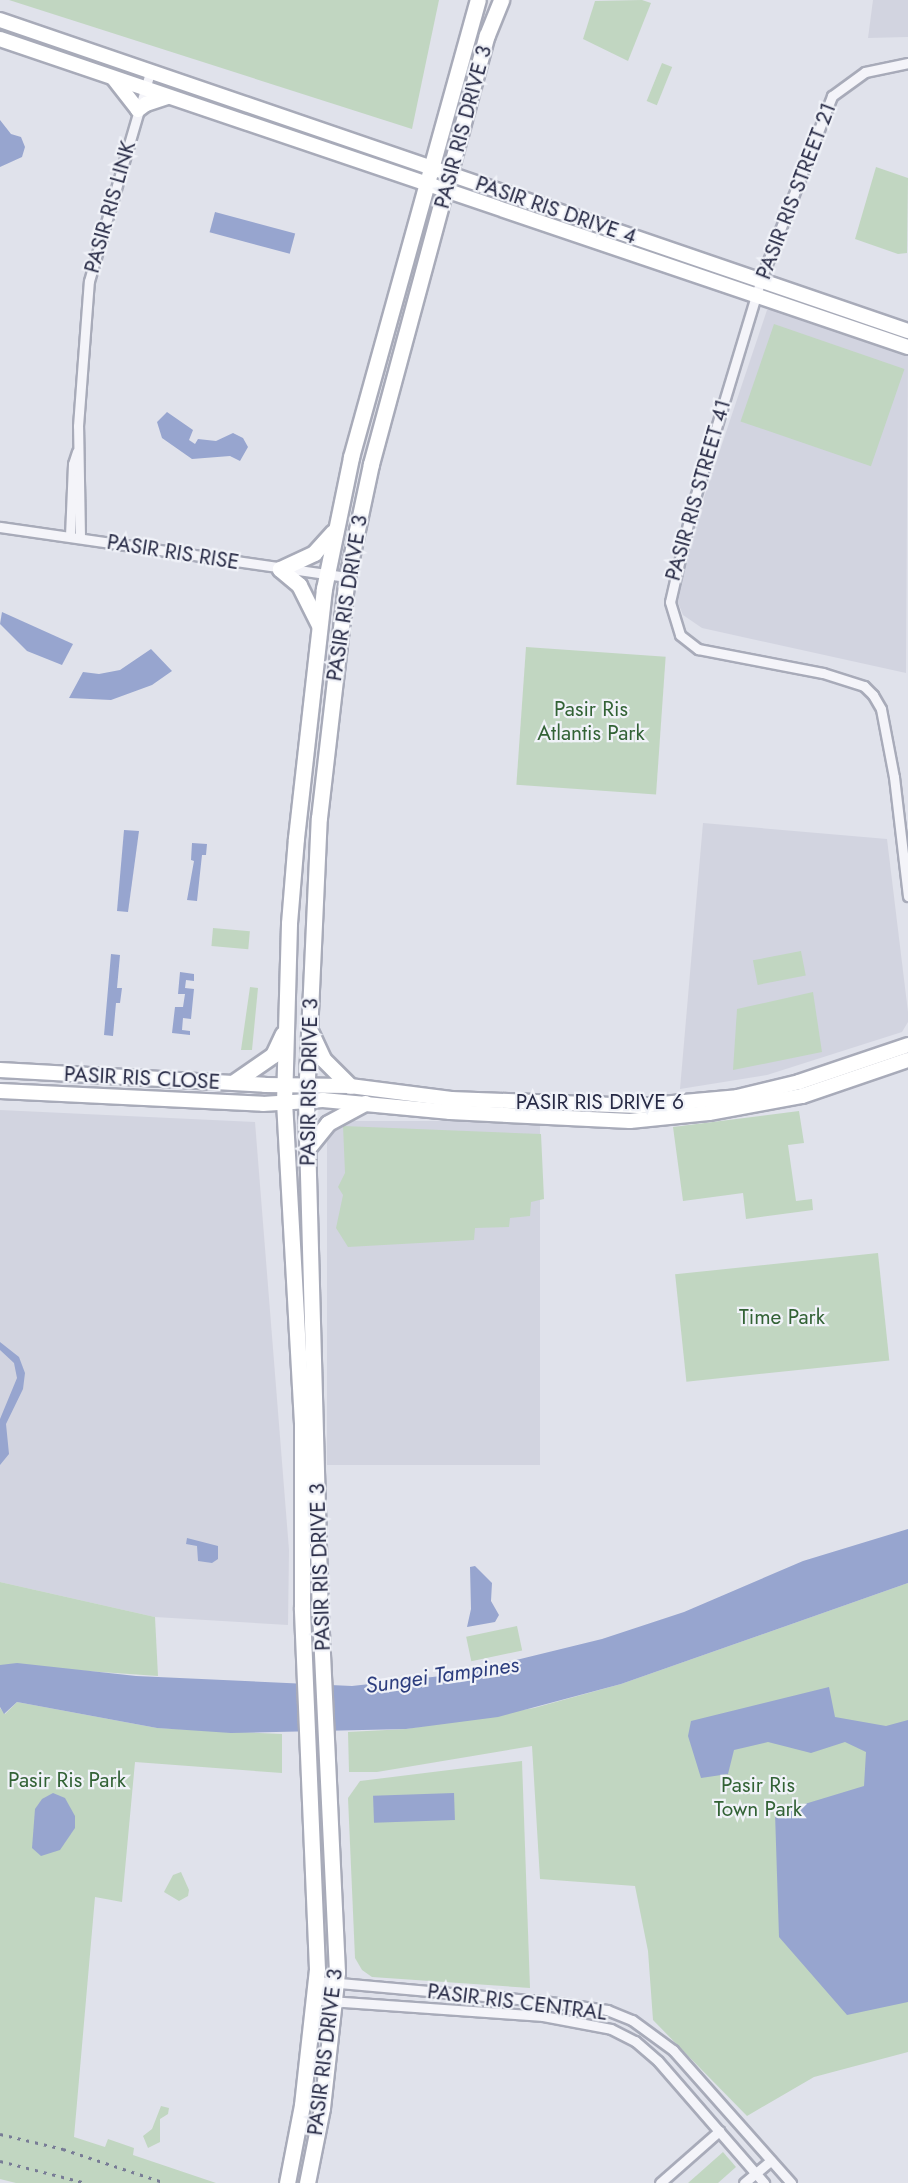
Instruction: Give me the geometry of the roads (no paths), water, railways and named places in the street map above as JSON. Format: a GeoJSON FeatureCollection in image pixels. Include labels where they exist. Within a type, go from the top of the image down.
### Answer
{"type":"FeatureCollection","features":[{"type":"Feature","properties":{"kind":"main road","name":"PASIR RIS DRIVE 3"},"geometry":{"type":"LineString","coordinates":[[287,2183],[302,2105],[317,1981],[317,1910],[305,1681],[302,1423],[284,1102],[293,870],[326,573],[351,457],[478,0]]}},
{"type":"Feature","properties":{"kind":"main road","name":"PASIR RIS DRIVE 3"},"geometry":{"type":"LineString","coordinates":[[306,2183],[336,2002],[337,1982],[324,1680],[306,1093],[319,818],[347,576],[371,464],[487,35],[501,0]]}},
{"type":"Feature","properties":{"kind":"main road"},"geometry":{"type":"LineString","coordinates":[[319,625],[299,585],[280,569],[314,553],[336,529]]}},
{"type":"Feature","properties":{"kind":"main road"},"geometry":{"type":"LineString","coordinates":[[308,1028],[323,1059],[350,1086]]}},
{"type":"Feature","properties":{"kind":"main road"},"geometry":{"type":"LineString","coordinates":[[234,1082],[273,1055],[286,1029]]}},
{"type":"Feature","properties":{"kind":"main road"},"geometry":{"type":"LineString","coordinates":[[307,1149],[328,1123],[365,1103]]}},
{"type":"Feature","properties":{"kind":"main road"},"geometry":{"type":"LineString","coordinates":[[308,1737],[318,1742],[327,1736]]}},
{"type":"Feature","properties":{"kind":"street","name":"PASIR RIS DRIVE 4"},"geometry":{"type":"LineString","coordinates":[[0,20],[908,330]]}},
{"type":"Feature","properties":{"kind":"street","name":"PASIR RIS DRIVE 4"},"geometry":{"type":"LineString","coordinates":[[0,39],[446,193],[908,347]]}},
{"type":"Feature","properties":{"kind":"street","name":"PASIR RIS STREET 21"},"geometry":{"type":"LineString","coordinates":[[756,296],[832,96],[865,72],[908,63]]}},
{"type":"Feature","properties":{"kind":"street","name":"PASIR RIS LINK"},"geometry":{"type":"LineString","coordinates":[[75,537],[73,464],[78,452],[90,272],[150,72]]}},
{"type":"Feature","properties":{"kind":"street"},"geometry":{"type":"LineString","coordinates":[[113,78],[138,110],[146,104],[168,97]]}},
{"type":"Feature","properties":{"kind":"street","name":"PASIR RIS STREET 41"},"geometry":{"type":"LineString","coordinates":[[756,296],[679,554],[671,590],[671,613],[680,635],[698,649],[823,673],[864,686],[873,695],[881,709],[894,777],[908,896]]}},
{"type":"Feature","properties":{"kind":"street","name":"PASIR RIS RISE"},"geometry":{"type":"LineString","coordinates":[[0,527],[280,569],[347,576]]}},
{"type":"Feature","properties":{"kind":"street","name":"PASIR RIS DRIVE 6"},"geometry":{"type":"LineString","coordinates":[[284,1102],[306,1093],[350,1086],[451,1099],[677,1104],[737,1097],[799,1082],[908,1045]]}},
{"type":"Feature","properties":{"kind":"street","name":"PASIR RIS DRIVE 6"},"geometry":{"type":"LineString","coordinates":[[284,1085],[306,1093],[365,1103],[450,1112],[630,1121],[672,1118],[802,1096],[908,1060]]}},
{"type":"Feature","properties":{"kind":"street","name":"PASIR RIS CLOSE"},"geometry":{"type":"LineString","coordinates":[[0,1070],[284,1085]]}},
{"type":"Feature","properties":{"kind":"street"},"geometry":{"type":"LineString","coordinates":[[161,1099],[163,1077]]}},
{"type":"Feature","properties":{"kind":"street","name":"PASIR RIS CLOSE"},"geometry":{"type":"LineString","coordinates":[[0,1091],[284,1102]]}},
{"type":"Feature","properties":{"kind":"street","name":"PASIR RIS CENTRAL"},"geometry":{"type":"LineString","coordinates":[[317,1981],[543,2001],[608,2010],[632,2020],[666,2044],[791,2183]]}},
{"type":"Feature","properties":{"kind":"street","name":"PASIR RIS CENTRAL"},"geometry":{"type":"LineString","coordinates":[[315,2000],[543,2016],[596,2024],[647,2050],[764,2183]]}},
{"type":"Feature","properties":{"kind":"street"},"geometry":{"type":"LineString","coordinates":[[660,2183],[719,2131]]}},
{"type":"Feature","properties":{"kind":"street"},"geometry":{"type":"LineString","coordinates":[[744,2183],[771,2160]]}},
{"type":"Feature","properties":{"kind":"water"},"geometry":{"type":"Polygon","coordinates":[[[0,120],[11,134],[21,137],[25,147],[22,157],[0,167],[0,120]]]}},
{"type":"Feature","properties":{"kind":"water"},"geometry":{"type":"Polygon","coordinates":[[[215,212],[295,233],[290,254],[210,232],[215,212]]]}},
{"type":"Feature","properties":{"kind":"water"},"geometry":{"type":"Polygon","coordinates":[[[167,412],[193,430],[189,440],[195,444],[198,439],[216,441],[233,433],[243,438],[248,447],[240,461],[230,456],[192,459],[162,438],[157,422],[167,412]]]}},
{"type":"Feature","properties":{"kind":"water"},"geometry":{"type":"Polygon","coordinates":[[[2,612],[73,644],[62,665],[27,651],[0,624],[2,612]]]}},
{"type":"Feature","properties":{"kind":"water"},"geometry":{"type":"Polygon","coordinates":[[[151,649],[172,671],[152,685],[111,700],[69,698],[83,672],[99,674],[120,670],[151,649]]]}},
{"type":"Feature","properties":{"kind":"water"},"geometry":{"type":"Polygon","coordinates":[[[124,830],[139,831],[128,912],[117,911],[124,830]]]}},
{"type":"Feature","properties":{"kind":"water"},"geometry":{"type":"Polygon","coordinates":[[[192,843],[207,844],[206,855],[202,855],[197,901],[187,900],[194,861],[191,860],[192,843]]]}},
{"type":"Feature","properties":{"kind":"water"},"geometry":{"type":"Polygon","coordinates":[[[111,954],[120,955],[117,988],[122,988],[120,1003],[116,1003],[113,1036],[104,1035],[111,954]]]}},
{"type":"Feature","properties":{"kind":"water"},"geometry":{"type":"Polygon","coordinates":[[[180,972],[194,974],[194,981],[186,980],[185,988],[194,989],[191,1019],[183,1018],[182,1030],[190,1031],[190,1035],[172,1033],[175,1007],[183,1007],[185,994],[178,994],[180,972]]]}},
{"type":"Feature","properties":{"kind":"water"},"geometry":{"type":"Polygon","coordinates":[[[0,1342],[19,1357],[25,1373],[23,1389],[6,1424],[9,1454],[0,1465],[0,1419],[17,1378],[14,1363],[0,1350],[0,1342]]]}},
{"type":"Feature","properties":{"kind":"water"},"geometry":{"type":"Polygon","coordinates":[[[908,1529],[908,1583],[621,1684],[498,1717],[406,1729],[231,1733],[157,1728],[17,1702],[4,1714],[0,1707],[0,1665],[17,1663],[136,1676],[352,1686],[459,1674],[602,1639],[684,1612],[803,1561],[908,1529]]]}},
{"type":"Feature","properties":{"kind":"water"},"geometry":{"type":"Polygon","coordinates":[[[187,1538],[218,1546],[218,1559],[212,1563],[198,1561],[197,1546],[186,1544],[187,1538]]]}},
{"type":"Feature","properties":{"kind":"water"},"geometry":{"type":"Polygon","coordinates":[[[475,1566],[492,1583],[491,1601],[499,1615],[495,1622],[467,1627],[471,1609],[470,1567],[475,1566]]]}},
{"type":"Feature","properties":{"kind":"water"},"geometry":{"type":"Polygon","coordinates":[[[829,1687],[835,1717],[886,1726],[908,1720],[908,2002],[847,2015],[779,1937],[775,1813],[864,1786],[866,1752],[845,1742],[811,1753],[768,1742],[734,1750],[728,1774],[701,1778],[688,1736],[691,1721],[829,1687]]]}},
{"type":"Feature","properties":{"kind":"water"},"geometry":{"type":"Polygon","coordinates":[[[53,1793],[65,1798],[75,1816],[75,1828],[60,1850],[41,1856],[32,1848],[35,1809],[42,1799],[53,1793]]]}},
{"type":"Feature","properties":{"kind":"water"},"geometry":{"type":"Polygon","coordinates":[[[454,1793],[455,1820],[374,1823],[373,1796],[454,1793]]]}},
{"type":"Feature","properties":{"kind":"railway"},"geometry":{"type":"LineString","coordinates":[[0,2134],[63,2149],[166,2183]]}},
{"type":"Feature","properties":{"kind":"railway"},"geometry":{"type":"LineString","coordinates":[[0,2161],[86,2183]]}},
{"type":"Feature","properties":{"kind":"park label","name":"Pasir Ris Atlantis Park"},"geometry":{"type":"Point","coordinates":[591,721]}},
{"type":"Feature","properties":{"kind":"park label","name":"Time Park"},"geometry":{"type":"Point","coordinates":[782,1317]}},
{"type":"Feature","properties":{"kind":"park label","name":"Pasir Ris Park"},"geometry":{"type":"Point","coordinates":[67,1780]}},
{"type":"Feature","properties":{"kind":"park label","name":"Pasir Ris Town Park"},"geometry":{"type":"Point","coordinates":[758,1797]}},
{"type":"Feature","properties":{"kind":"water label","name":"Sungei Tampines"},"geometry":{"type":"Point","coordinates":[442,1675]}}]}
